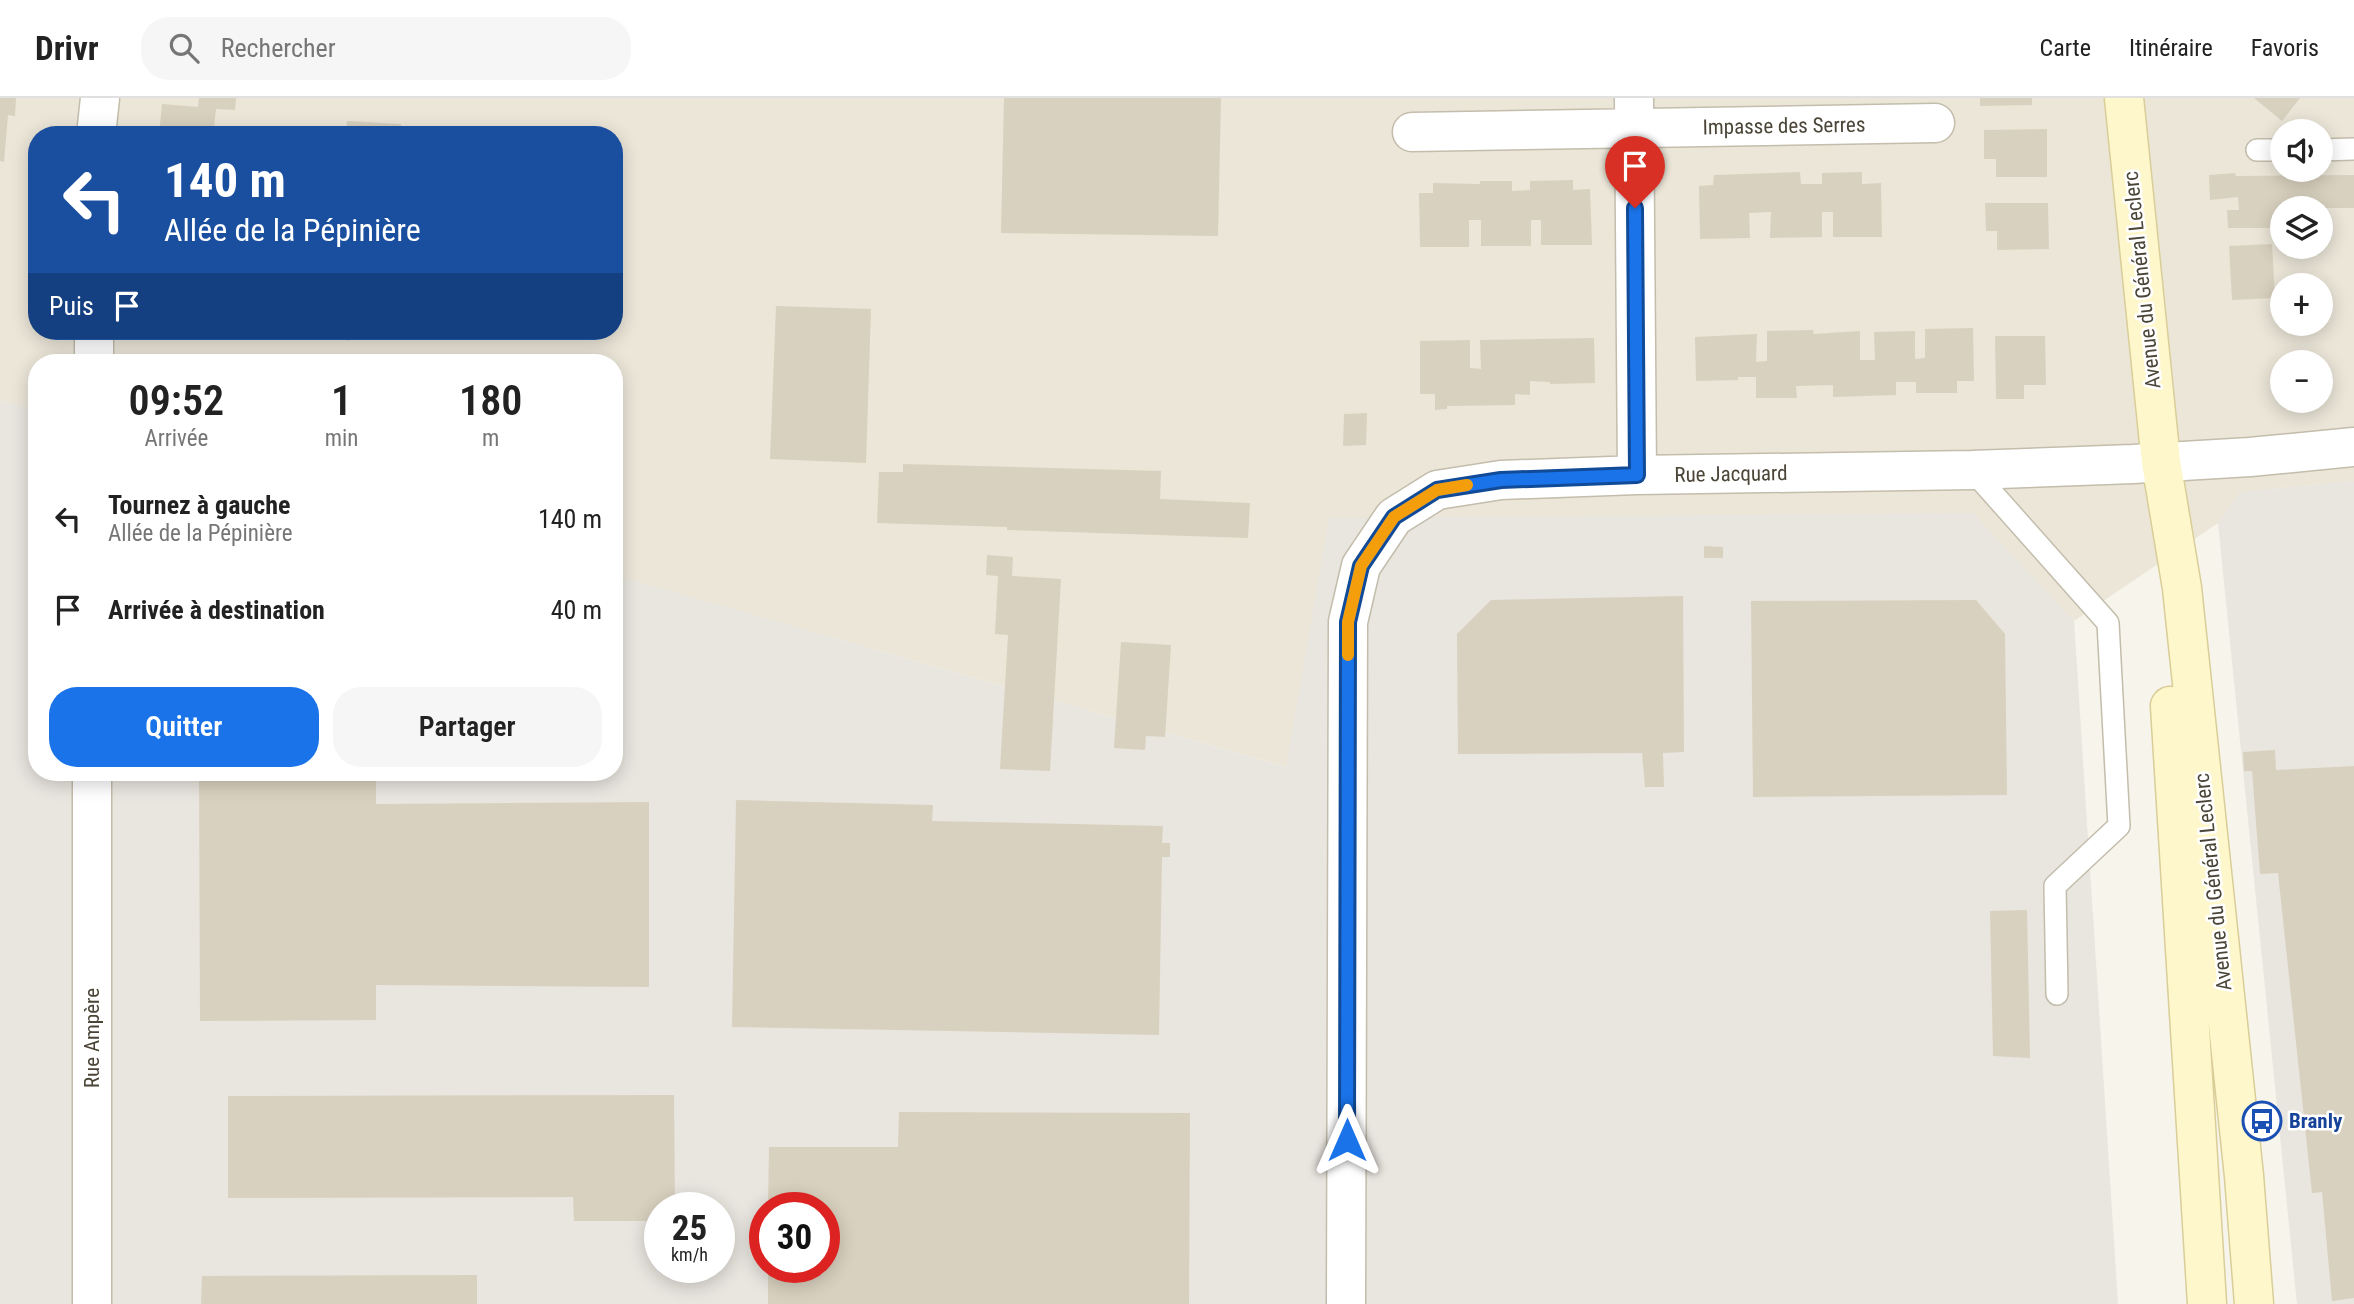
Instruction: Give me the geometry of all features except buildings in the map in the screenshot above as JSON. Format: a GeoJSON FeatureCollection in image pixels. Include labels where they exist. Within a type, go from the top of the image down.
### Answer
{"type":"FeatureCollection","features":[{"type":"Feature","properties":{"kind":"main road","name":"Avenue du Général Leclerc"},"geometry":{"type":"LineString","coordinates":[[2124,98],[2161,462],[2182,588],[2244,1176],[2253,1304]]}},
{"type":"Feature","properties":{"kind":"main road","name":"Avenue du Général Leclerc"},"geometry":{"type":"LineString","coordinates":[[2161,462],[2163,595],[2207,1304]]}},
{"type":"Feature","properties":{"kind":"street"},"geometry":{"type":"LineString","coordinates":[[97,126],[100,98]]}},
{"type":"Feature","properties":{"kind":"street"},"geometry":{"type":"LineString","coordinates":[[1634,113],[1637,475]]}},
{"type":"Feature","properties":{"kind":"street","name":"Impasse des Serres"},"geometry":{"type":"LineString","coordinates":[[1412,132],[1634,113],[1935,123]]}},
{"type":"Feature","properties":{"kind":"street","name":"Rue Jacquard"},"geometry":{"type":"LineString","coordinates":[[1346,1304],[1348,622],[1361,566],[1394,517],[1437,490],[1501,480],[1637,475],[1972,470],[2250,457],[2354,447]]}},
{"type":"Feature","properties":{"kind":"street","name":"Rue Ampère"},"geometry":{"type":"LineString","coordinates":[[92,781],[92,1304]]}},
{"type":"Feature","properties":{"kind":"lane"},"geometry":{"type":"LineString","coordinates":[[2333,149],[2354,149]]}},
{"type":"Feature","properties":{"kind":"lane"},"geometry":{"type":"LineString","coordinates":[[2257,150],[2270,150]]}},
{"type":"Feature","properties":{"kind":"lane"},"geometry":{"type":"LineString","coordinates":[[1972,470],[2108,623],[2119,826],[2055,886],[2057,994]]}},
{"type":"Feature","properties":{"kind":"shaded area"},"geometry":{"type":"Polygon","coordinates":[[[0,98],[2354,98],[2354,481],[2240,492],[2218,523],[2074,621],[1973,513],[1287,767],[623,578],[623,354],[28,354],[28,408],[0,400],[0,98]]]}},
{"type":"Feature","properties":{"kind":"shaded area"},"geometry":{"type":"Polygon","coordinates":[[[0,400],[28,408],[28,781],[623,781],[623,578],[1286,767],[1329,518],[1973,513],[2074,621],[2118,1304],[0,1304],[0,400]]]}},
{"type":"Feature","properties":{"kind":"shaded area"},"geometry":{"type":"Polygon","coordinates":[[[2354,481],[2354,1304],[2297,1304],[2218,523],[2240,492],[2354,481]]]}},
{"type":"Feature","properties":{"kind":"slow traffic"},"geometry":{"type":"LineString","coordinates":[[1348,655],[1348,622],[1361,566],[1394,517],[1437,490],[1467,485]]}},
{"type":"Feature","properties":{"kind":"place","name":"Branly"},"geometry":{"type":"Point","coordinates":[2262,1121]}},
{"type":"Feature","properties":{"kind":"route"},"geometry":{"type":"LineString","coordinates":[[1347,1140],[1348,622],[1361,566],[1394,517],[1437,490],[1501,480],[1637,475],[1635,208]]}}]}
